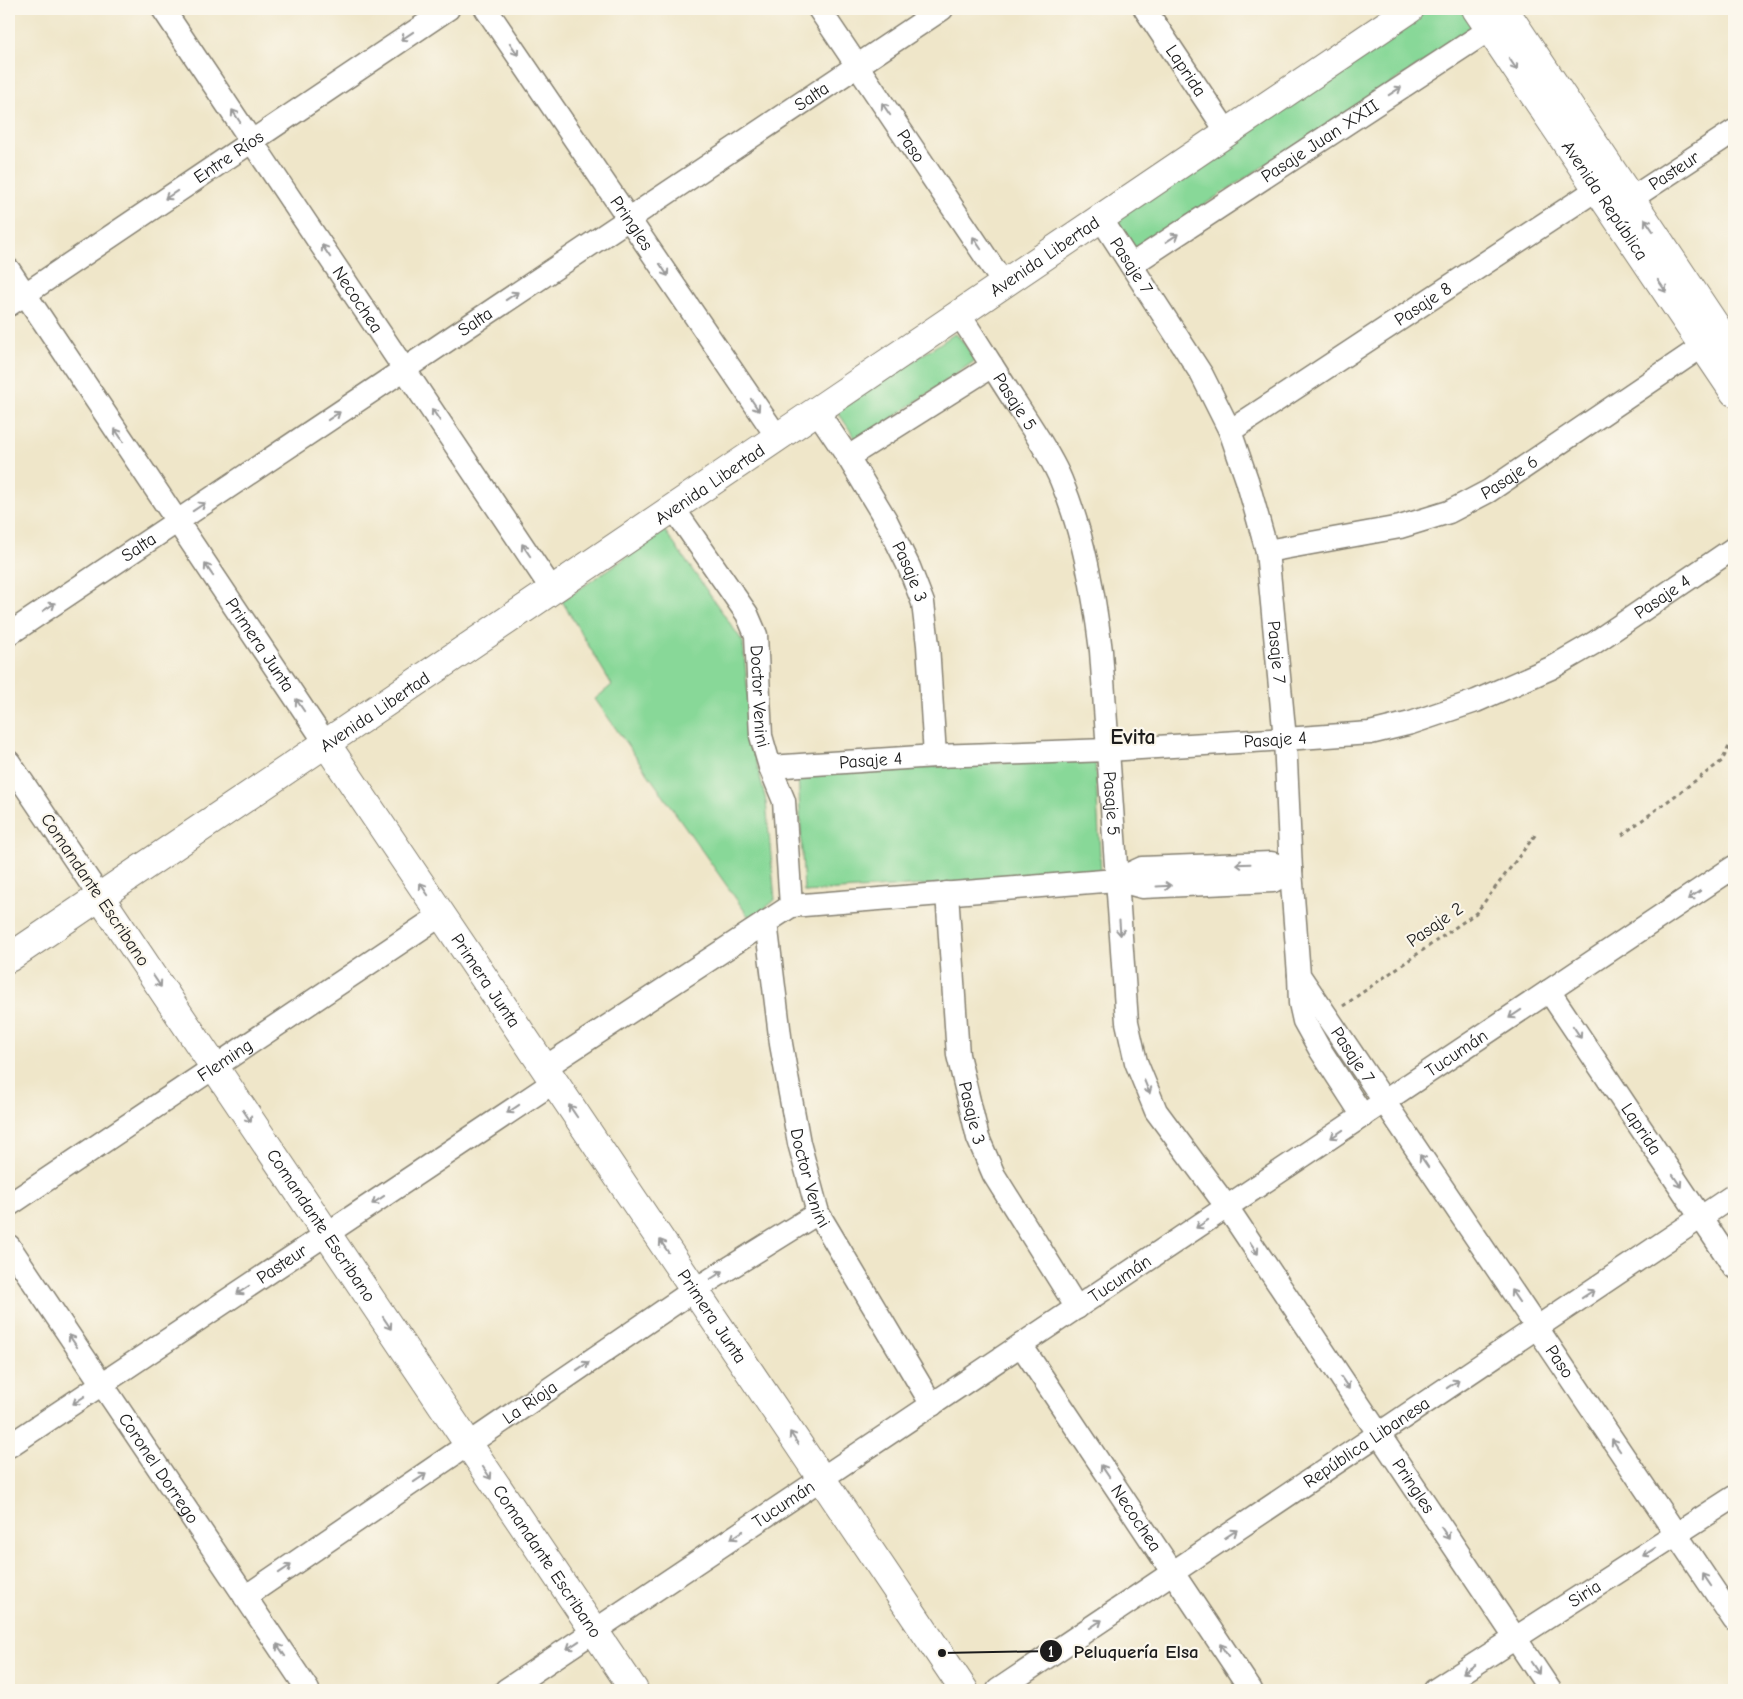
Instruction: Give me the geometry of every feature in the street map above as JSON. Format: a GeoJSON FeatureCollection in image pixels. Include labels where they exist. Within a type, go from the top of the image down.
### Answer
{"type":"FeatureCollection","features":[{"type":"Feature","properties":{"kind":"main road","name":"Avenida Libertad"},"geometry":{"type":"LineString","coordinates":[[9,958],[327,746],[1100,217],[1410,9]]}},
{"type":"Feature","properties":{"kind":"main road","name":"Avenida República"},"geometry":{"type":"LineString","coordinates":[[1495,16],[1622,205],[1720,344],[1734,392]]}},
{"type":"Feature","properties":{"kind":"main road","name":"Primera Junta"},"geometry":{"type":"LineString","coordinates":[[327,746],[964,1690]]}},
{"type":"Feature","properties":{"kind":"main road","name":"Comandante Escribano"},"geometry":{"type":"LineString","coordinates":[[100,897],[634,1690]]}},
{"type":"Feature","properties":{"kind":"street","name":"Necochea"},"geometry":{"type":"LineString","coordinates":[[163,9],[553,591]]}},
{"type":"Feature","properties":{"kind":"street","name":"Entre Ríos"},"geometry":{"type":"LineString","coordinates":[[17,300],[448,9]]}},
{"type":"Feature","properties":{"kind":"street","name":"Pringles"},"geometry":{"type":"LineString","coordinates":[[486,9],[778,438]]}},
{"type":"Feature","properties":{"kind":"street","name":"Paso"},"geometry":{"type":"LineString","coordinates":[[818,9],[1004,284]]}},
{"type":"Feature","properties":{"kind":"street","name":"Salta"},"geometry":{"type":"LineString","coordinates":[[9,634],[942,9]]}},
{"type":"Feature","properties":{"kind":"street","name":"Laprida"},"geometry":{"type":"LineString","coordinates":[[1145,9],[1227,132]]}},
{"type":"Feature","properties":{"kind":"street","name":"Pasaje Juan XXII"},"geometry":{"type":"LineString","coordinates":[[1131,265],[1495,16]]}},
{"type":"Feature","properties":{"kind":"street","name":"Pasteur"},"geometry":{"type":"LineString","coordinates":[[1622,205],[1734,131]]}},
{"type":"Feature","properties":{"kind":"street","name":"Pasaje 8"},"geometry":{"type":"LineString","coordinates":[[1230,431],[1607,183]]}},
{"type":"Feature","properties":{"kind":"street","name":"Pasaje 7"},"geometry":{"type":"LineString","coordinates":[[1100,217],[1202,375],[1230,431],[1247,480],[1267,551],[1285,739],[1290,870],[1299,975],[1384,1102]]}},
{"type":"Feature","properties":{"kind":"street","name":"Primera Junta"},"geometry":{"type":"LineString","coordinates":[[9,270],[17,300],[177,521],[327,746]]}},
{"type":"Feature","properties":{"kind":"street","name":"Pasaje 5"},"geometry":{"type":"LineString","coordinates":[[959,314],[1041,444],[1061,480],[1074,516],[1086,558],[1095,601],[1101,651],[1127,1022],[1136,1062],[1156,1111],[1228,1207]]}},
{"type":"Feature","properties":{"kind":"street","name":"Pasaje 6"},"geometry":{"type":"LineString","coordinates":[[1267,551],[1400,527],[1448,512],[1489,491],[1720,344]]}},
{"type":"Feature","properties":{"kind":"street"},"geometry":{"type":"LineString","coordinates":[[848,457],[992,366]]}},
{"type":"Feature","properties":{"kind":"street","name":"Pasaje 3"},"geometry":{"type":"LineString","coordinates":[[818,411],[890,528],[909,567],[923,603],[928,645],[935,756]]}},
{"type":"Feature","properties":{"kind":"street","name":"Doctor Venini"},"geometry":{"type":"LineString","coordinates":[[674,509],[747,614],[756,635],[761,736],[770,767],[784,801],[791,906]]}},
{"type":"Feature","properties":{"kind":"street","name":"Pasaje 4"},"geometry":{"type":"LineString","coordinates":[[770,767],[935,756],[1108,750],[1370,733],[1411,723],[1476,701],[1551,668],[1594,643],[1734,548]]}},
{"type":"Feature","properties":{"kind":"street","name":"Comandante Escribano"},"geometry":{"type":"LineString","coordinates":[[9,762],[100,897]]}},
{"type":"Feature","properties":{"kind":"street"},"geometry":{"type":"LineString","coordinates":[[791,906],[1116,880],[1142,868],[1271,863],[1290,870]]}},
{"type":"Feature","properties":{"kind":"street","name":"Tucumán"},"geometry":{"type":"LineString","coordinates":[[506,1690],[1734,867]]}},
{"type":"Feature","properties":{"kind":"street","name":"Pasaje 3"},"geometry":{"type":"LineString","coordinates":[[947,893],[958,1055],[978,1138],[994,1175],[1077,1308]]}},
{"type":"Feature","properties":{"kind":"street","name":"Pasteur"},"geometry":{"type":"LineString","coordinates":[[9,1446],[327,1234],[549,1075],[791,906]]}},
{"type":"Feature","properties":{"kind":"street","name":"Fleming"},"geometry":{"type":"LineString","coordinates":[[9,1205],[441,915]]}},
{"type":"Feature","properties":{"kind":"street","name":"Doctor Venini"},"geometry":{"type":"LineString","coordinates":[[766,922],[782,1053],[799,1143],[818,1213],[932,1405]]}},
{"type":"Feature","properties":{"kind":"street"},"geometry":{"type":"LineString","coordinates":[[1299,975],[1300,1003],[1304,1021],[1318,1048],[1363,1116]]}},
{"type":"Feature","properties":{"kind":"street","name":"Laprida"},"geometry":{"type":"LineString","coordinates":[[1550,992],[1734,1267]]}},
{"type":"Feature","properties":{"kind":"street","name":"Paso"},"geometry":{"type":"LineString","coordinates":[[1384,1102],[1734,1620]]}},
{"type":"Feature","properties":{"kind":"street","name":"República Libanesa"},"geometry":{"type":"LineString","coordinates":[[998,1690],[1734,1195]]}},
{"type":"Feature","properties":{"kind":"street","name":"Pringles"},"geometry":{"type":"LineString","coordinates":[[1228,1207],[1550,1690]]}},
{"type":"Feature","properties":{"kind":"street","name":"La Rioja"},"geometry":{"type":"LineString","coordinates":[[245,1597],[694,1290],[818,1213]]}},
{"type":"Feature","properties":{"kind":"street","name":"Coronel Dorrego"},"geometry":{"type":"LineString","coordinates":[[9,1246],[308,1690]]}},
{"type":"Feature","properties":{"kind":"street","name":"Necochea"},"geometry":{"type":"LineString","coordinates":[[1021,1345],[1251,1690]]}},
{"type":"Feature","properties":{"kind":"street","name":"Siria"},"geometry":{"type":"LineString","coordinates":[[1435,1690],[1734,1497]]}},
{"type":"Feature","properties":{"kind":"path"},"geometry":{"type":"LineString","coordinates":[[1622,835],[1722,761],[1734,736]]}},
{"type":"Feature","properties":{"kind":"path","name":"Pasaje 2"},"geometry":{"type":"LineString","coordinates":[[1328,1016],[1476,913],[1536,834]]}},
{"type":"Feature","properties":{"kind":"green space"},"geometry":{"type":"Polygon","coordinates":[[[1422,9],[1464,9],[1476,28],[1133,251],[1112,218],[1422,9]]]}},
{"type":"Feature","properties":{"kind":"green space"},"geometry":{"type":"Polygon","coordinates":[[[956,333],[976,360],[858,442],[837,411],[956,333]]]}},
{"type":"Feature","properties":{"kind":"green space"},"geometry":{"type":"Polygon","coordinates":[[[665,531],[743,642],[753,749],[766,801],[775,900],[751,920],[595,699],[612,685],[562,601],[665,531]]]}},
{"type":"Feature","properties":{"kind":"green space"},"geometry":{"type":"Polygon","coordinates":[[[1095,758],[1101,875],[804,892],[798,774],[1095,758]]]}},
{"type":"Feature","properties":{"kind":"place","name":"Peluquería Elsa"},"geometry":{"type":"Point","coordinates":[942,1653]}},
{"type":"Feature","properties":{"kind":"district","name":"Evita"},"geometry":{"type":"Point","coordinates":[1133,737]}}]}
